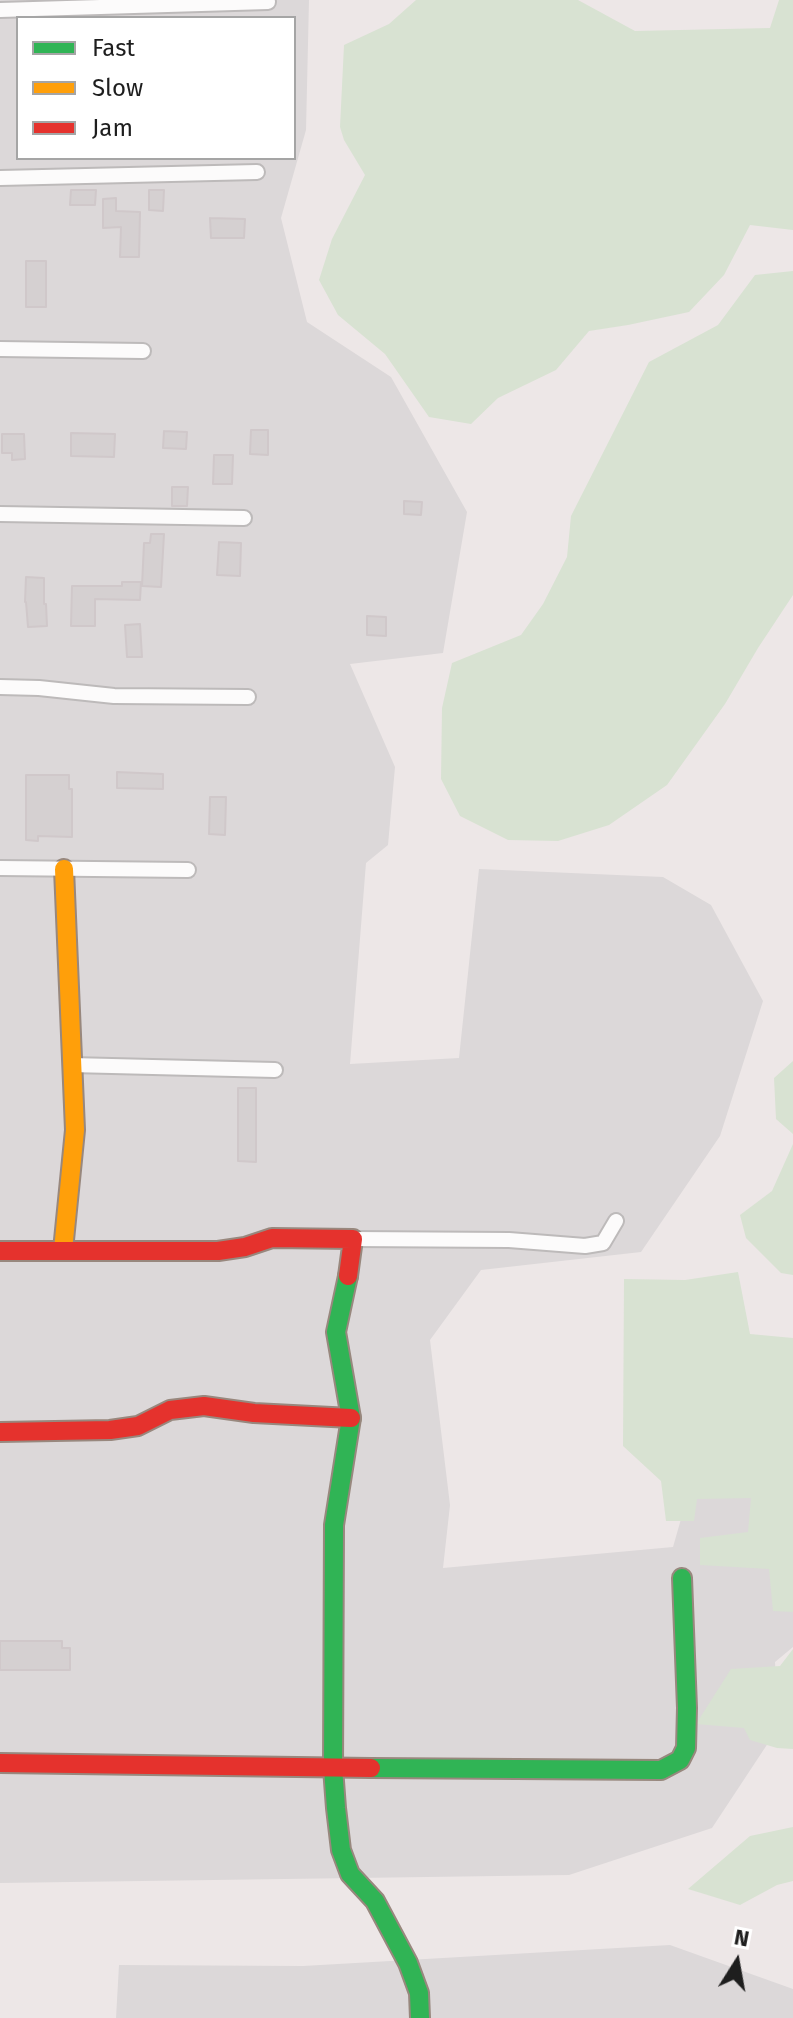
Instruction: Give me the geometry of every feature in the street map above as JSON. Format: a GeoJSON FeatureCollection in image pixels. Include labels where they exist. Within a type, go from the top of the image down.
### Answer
{"type":"FeatureCollection","features":[{"type":"Feature","properties":{"kind":"street"},"geometry":{"type":"LineString","coordinates":[[0,10],[268,2]]}},
{"type":"Feature","properties":{"kind":"street"},"geometry":{"type":"LineString","coordinates":[[0,178],[257,172]]}},
{"type":"Feature","properties":{"kind":"street"},"geometry":{"type":"LineString","coordinates":[[0,349],[143,351]]}},
{"type":"Feature","properties":{"kind":"street"},"geometry":{"type":"LineString","coordinates":[[0,514],[244,518]]}},
{"type":"Feature","properties":{"kind":"street"},"geometry":{"type":"LineString","coordinates":[[0,687],[129,696],[248,697]]}},
{"type":"Feature","properties":{"kind":"street"},"geometry":{"type":"LineString","coordinates":[[0,868],[188,870]]}},
{"type":"Feature","properties":{"kind":"street"},"geometry":{"type":"LineString","coordinates":[[63,1250],[75,1130],[64,869]]}},
{"type":"Feature","properties":{"kind":"street"},"geometry":{"type":"LineString","coordinates":[[71,1065],[275,1070]]}},
{"type":"Feature","properties":{"kind":"street"},"geometry":{"type":"LineString","coordinates":[[0,1251],[218,1251],[245,1247],[272,1238],[509,1240],[585,1246],[603,1243],[616,1221]]}},
{"type":"Feature","properties":{"kind":"street"},"geometry":{"type":"LineString","coordinates":[[353,1239],[336,1332],[351,1418],[334,1525],[333,1768],[341,1850],[350,1874],[375,1901],[408,1963],[419,1993],[420,2018]]}},
{"type":"Feature","properties":{"kind":"street"},"geometry":{"type":"LineString","coordinates":[[0,1432],[110,1430],[138,1426],[170,1410],[204,1406],[254,1413],[351,1418]]}},
{"type":"Feature","properties":{"kind":"street"},"geometry":{"type":"LineString","coordinates":[[0,1763],[661,1770],[680,1760],[686,1748],[682,1578]]}},
{"type":"Feature","properties":{"kind":"shaded area"},"geometry":{"type":"Polygon","coordinates":[[[0,0],[309,0],[306,130],[281,218],[307,322],[391,377],[467,512],[443,653],[350,664],[395,767],[388,845],[366,863],[350,1064],[459,1058],[479,869],[663,877],[711,905],[763,1001],[720,1136],[641,1252],[481,1270],[430,1340],[450,1505],[443,1568],[673,1547],[689,1491],[728,1470],[793,1513],[793,1647],[775,1662],[778,1728],[712,1828],[569,1875],[0,1883],[0,0]]]}},
{"type":"Feature","properties":{"kind":"shaded area"},"geometry":{"type":"Polygon","coordinates":[[[670,1945],[793,1989],[793,2018],[116,2018],[119,1965],[303,1966],[670,1945]]]}},
{"type":"Feature","properties":{"kind":"green space"},"geometry":{"type":"Polygon","coordinates":[[[416,0],[578,0],[635,31],[770,28],[779,0],[793,0],[793,230],[750,225],[724,275],[689,312],[589,331],[556,370],[498,398],[471,424],[429,417],[385,354],[338,315],[319,280],[332,239],[365,175],[344,140],[340,127],[344,45],[389,24],[416,0]]]}},
{"type":"Feature","properties":{"kind":"green space"},"geometry":{"type":"Polygon","coordinates":[[[793,271],[793,595],[725,704],[667,785],[609,825],[558,841],[508,840],[460,816],[441,779],[442,708],[452,663],[521,635],[543,604],[567,557],[571,516],[649,362],[718,325],[755,275],[793,271]]]}},
{"type":"Feature","properties":{"kind":"green space"},"geometry":{"type":"Polygon","coordinates":[[[793,1061],[793,1134],[776,1119],[774,1078],[793,1061]]]}},
{"type":"Feature","properties":{"kind":"green space"},"geometry":{"type":"Polygon","coordinates":[[[793,1144],[793,1275],[781,1273],[746,1238],[740,1215],[772,1191],[793,1144]]]}},
{"type":"Feature","properties":{"kind":"green space"},"geometry":{"type":"Polygon","coordinates":[[[738,1272],[750,1334],[793,1338],[793,1612],[773,1611],[769,1569],[700,1565],[700,1538],[748,1532],[751,1498],[697,1499],[694,1521],[666,1521],[661,1481],[623,1446],[624,1279],[685,1280],[738,1272]]]}},
{"type":"Feature","properties":{"kind":"green space"},"geometry":{"type":"Polygon","coordinates":[[[793,1649],[793,1749],[750,1740],[744,1728],[696,1724],[731,1669],[780,1666],[793,1649]]]}},
{"type":"Feature","properties":{"kind":"green space"},"geometry":{"type":"Polygon","coordinates":[[[793,1827],[793,1881],[777,1885],[740,1905],[688,1889],[750,1836],[793,1827]]]}},
{"type":"Feature","properties":{"kind":"building"},"geometry":{"type":"Polygon","coordinates":[[[71,190],[96,190],[95,205],[70,205],[71,190]]]}},
{"type":"Feature","properties":{"kind":"building"},"geometry":{"type":"Polygon","coordinates":[[[149,190],[164,190],[163,211],[149,210],[149,190]]]}},
{"type":"Feature","properties":{"kind":"building"},"geometry":{"type":"Polygon","coordinates":[[[116,198],[116,211],[140,212],[139,257],[120,257],[121,227],[103,228],[103,199],[116,198]]]}},
{"type":"Feature","properties":{"kind":"building"},"geometry":{"type":"Polygon","coordinates":[[[210,218],[245,219],[244,238],[211,238],[210,218]]]}},
{"type":"Feature","properties":{"kind":"building"},"geometry":{"type":"Polygon","coordinates":[[[26,261],[46,261],[46,307],[26,307],[26,261]]]}},
{"type":"Feature","properties":{"kind":"building"},"geometry":{"type":"Polygon","coordinates":[[[251,430],[268,430],[268,455],[250,454],[251,430]]]}},
{"type":"Feature","properties":{"kind":"building"},"geometry":{"type":"Polygon","coordinates":[[[164,431],[187,432],[186,449],[163,448],[164,431]]]}},
{"type":"Feature","properties":{"kind":"building"},"geometry":{"type":"Polygon","coordinates":[[[71,433],[115,434],[114,457],[71,456],[71,433]]]}},
{"type":"Feature","properties":{"kind":"building"},"geometry":{"type":"Polygon","coordinates":[[[2,434],[24,434],[25,459],[12,460],[12,453],[2,453],[2,434]]]}},
{"type":"Feature","properties":{"kind":"building"},"geometry":{"type":"Polygon","coordinates":[[[214,455],[233,455],[232,484],[213,484],[214,455]]]}},
{"type":"Feature","properties":{"kind":"building"},"geometry":{"type":"Polygon","coordinates":[[[172,487],[188,487],[187,506],[172,506],[172,487]]]}},
{"type":"Feature","properties":{"kind":"building"},"geometry":{"type":"Polygon","coordinates":[[[404,501],[422,502],[421,515],[404,514],[404,501]]]}},
{"type":"Feature","properties":{"kind":"building"},"geometry":{"type":"Polygon","coordinates":[[[151,534],[164,534],[161,587],[142,586],[144,543],[150,543],[151,534]]]}},
{"type":"Feature","properties":{"kind":"building"},"geometry":{"type":"Polygon","coordinates":[[[219,542],[241,543],[240,576],[217,575],[219,542]]]}},
{"type":"Feature","properties":{"kind":"building"},"geometry":{"type":"Polygon","coordinates":[[[26,577],[44,578],[47,626],[28,627],[26,577]]]}},
{"type":"Feature","properties":{"kind":"building"},"geometry":{"type":"Polygon","coordinates":[[[122,582],[141,582],[140,600],[95,599],[95,626],[71,626],[72,586],[122,586],[122,582]]]}},
{"type":"Feature","properties":{"kind":"building"},"geometry":{"type":"Polygon","coordinates":[[[367,616],[386,617],[386,636],[367,635],[367,616]]]}},
{"type":"Feature","properties":{"kind":"building"},"geometry":{"type":"Polygon","coordinates":[[[140,624],[142,657],[127,657],[125,625],[140,624]]]}},
{"type":"Feature","properties":{"kind":"building"},"geometry":{"type":"Polygon","coordinates":[[[117,772],[163,774],[163,789],[117,788],[117,772]]]}},
{"type":"Feature","properties":{"kind":"building"},"geometry":{"type":"Polygon","coordinates":[[[26,775],[69,775],[72,837],[38,836],[38,841],[26,840],[26,775]]]}},
{"type":"Feature","properties":{"kind":"building"},"geometry":{"type":"Polygon","coordinates":[[[210,797],[226,797],[225,835],[209,834],[210,797]]]}},
{"type":"Feature","properties":{"kind":"building"},"geometry":{"type":"Polygon","coordinates":[[[238,1088],[256,1088],[256,1162],[238,1161],[238,1088]]]}},
{"type":"Feature","properties":{"kind":"building"},"geometry":{"type":"Polygon","coordinates":[[[0,1641],[62,1641],[62,1648],[70,1648],[70,1670],[0,1670],[0,1641]]]}},
{"type":"Feature","properties":{"kind":"traffic: fast"},"geometry":{"type":"LineString","coordinates":[[348,1276],[336,1332],[351,1418],[334,1525],[333,1768],[336,1808],[341,1850],[350,1874],[375,1901],[408,1963],[419,1993],[420,2018]]}},
{"type":"Feature","properties":{"kind":"traffic: fast"},"geometry":{"type":"LineString","coordinates":[[371,1768],[661,1770],[680,1760],[686,1748],[687,1708],[682,1578]]}},
{"type":"Feature","properties":{"kind":"traffic: slow"},"geometry":{"type":"LineString","coordinates":[[63,1250],[75,1130],[64,869]]}},
{"type":"Feature","properties":{"kind":"traffic: jam"},"geometry":{"type":"LineString","coordinates":[[0,1251],[218,1251],[245,1247],[272,1238],[353,1239],[348,1276]]}},
{"type":"Feature","properties":{"kind":"traffic: jam"},"geometry":{"type":"LineString","coordinates":[[0,1432],[110,1430],[138,1426],[170,1410],[204,1406],[254,1413],[351,1418]]}},
{"type":"Feature","properties":{"kind":"traffic: jam"},"geometry":{"type":"LineString","coordinates":[[0,1763],[371,1768]]}}]}
